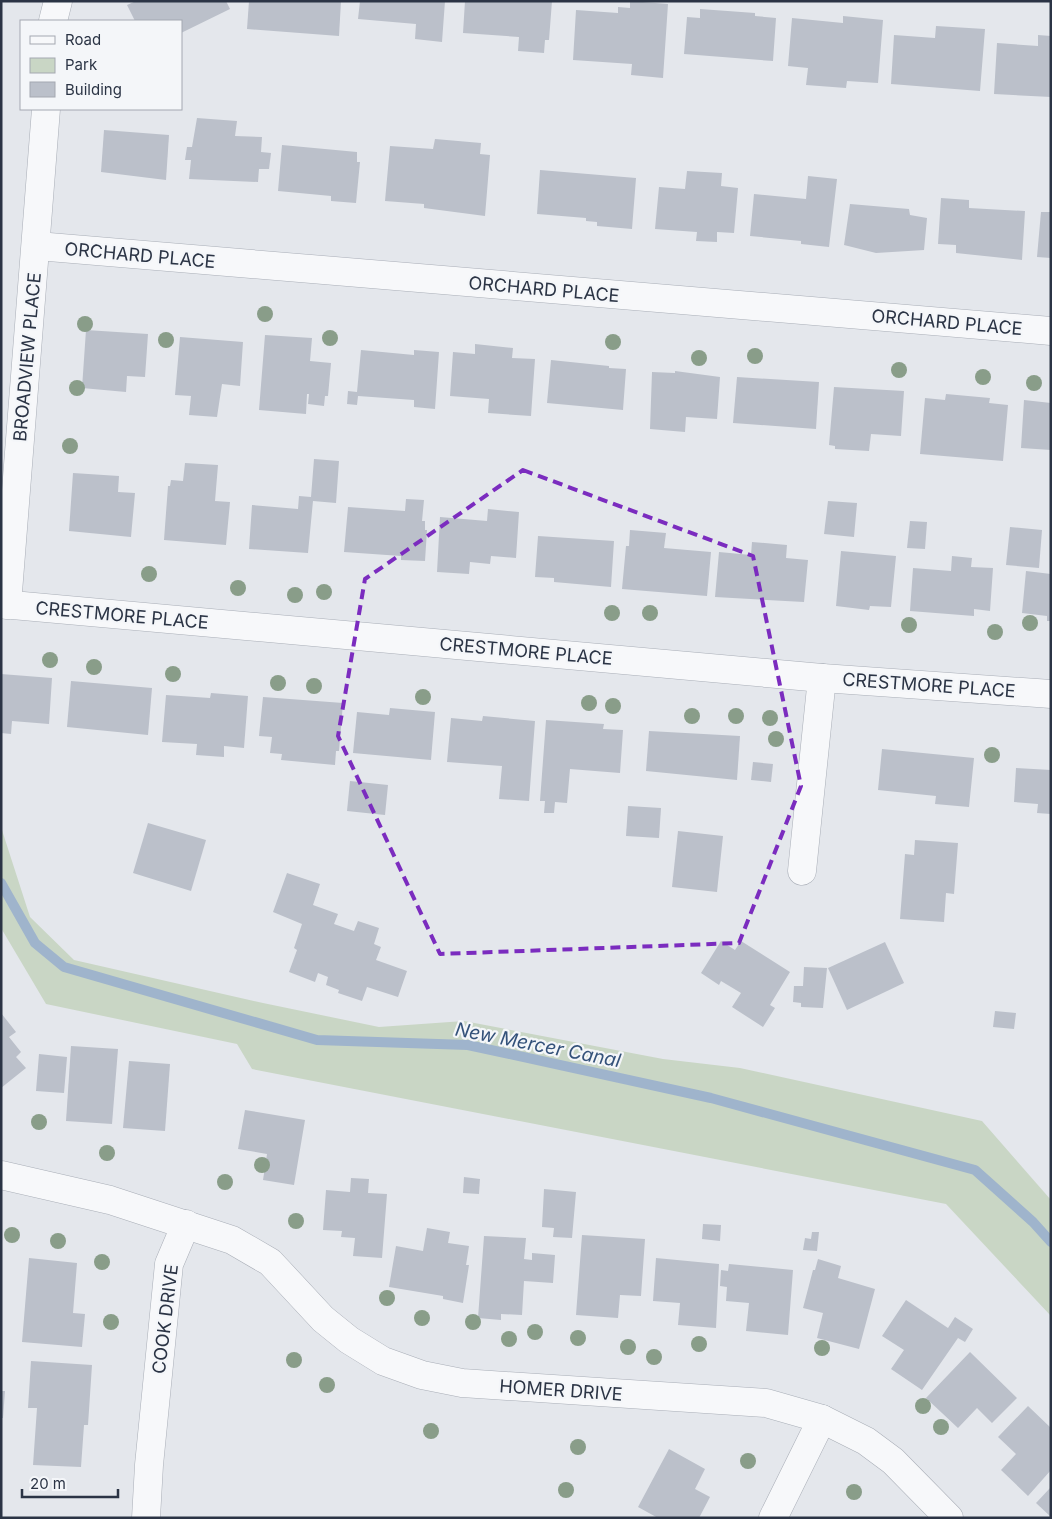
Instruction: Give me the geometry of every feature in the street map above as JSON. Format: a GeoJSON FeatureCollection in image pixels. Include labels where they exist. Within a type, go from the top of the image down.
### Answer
{"type":"FeatureCollection","features":[{"type":"Feature","properties":{"kind":"street"},"geometry":{"type":"LineString","coordinates":[[53,20],[58,1]]}},
{"type":"Feature","properties":{"kind":"street","name":"BROADVIEW PLACE"},"geometry":{"type":"LineString","coordinates":[[4,604],[37,246],[46,110]]}},
{"type":"Feature","properties":{"kind":"street","name":"ORCHARD PLACE"},"geometry":{"type":"LineString","coordinates":[[37,246],[1051,331]]}},
{"type":"Feature","properties":{"kind":"street","name":"CRESTMORE PLACE"},"geometry":{"type":"LineString","coordinates":[[4,604],[822,678],[1051,694]]}},
{"type":"Feature","properties":{"kind":"street"},"geometry":{"type":"LineString","coordinates":[[802,871],[822,678]]}},
{"type":"Feature","properties":{"kind":"street"},"geometry":{"type":"LineString","coordinates":[[1,1175],[110,1200],[186,1224]]}},
{"type":"Feature","properties":{"kind":"street","name":"HOMER DRIVE"},"geometry":{"type":"LineString","coordinates":[[186,1224],[232,1240],[270,1262],[323,1319],[349,1340],[384,1361],[422,1375],[462,1383],[766,1403],[822,1419],[866,1441],[893,1461],[949,1518]]}},
{"type":"Feature","properties":{"kind":"street","name":"COOK DRIVE"},"geometry":{"type":"LineString","coordinates":[[146,1518],[148,1465],[169,1264],[186,1224]]}},
{"type":"Feature","properties":{"kind":"street"},"geometry":{"type":"LineString","coordinates":[[773,1518],[822,1419]]}},
{"type":"Feature","properties":{"kind":"highlighted area"},"geometry":{"type":"Polygon","coordinates":[[[523,470],[753,556],[801,786],[739,943],[440,954],[338,736],[365,579],[523,470]]]}},
{"type":"Feature","properties":{"kind":"green space"},"geometry":{"type":"Polygon","coordinates":[[[1,827],[30,917],[74,960],[379,1027],[464,1021],[663,1059],[740,1068],[982,1121],[1051,1200],[1051,1316],[946,1204],[252,1069],[237,1044],[46,1004],[1,928],[1,827]]]}},
{"type":"Feature","properties":{"kind":"building"},"geometry":{"type":"Polygon","coordinates":[[[136,1],[226,1],[230,9],[182,33],[182,20],[134,20],[127,5],[136,1]]]}},
{"type":"Feature","properties":{"kind":"building"},"geometry":{"type":"Polygon","coordinates":[[[249,1],[341,1],[339,36],[247,29],[249,1]]]}},
{"type":"Feature","properties":{"kind":"building"},"geometry":{"type":"Polygon","coordinates":[[[360,1],[445,1],[442,42],[415,39],[416,24],[358,19],[360,1]]]}},
{"type":"Feature","properties":{"kind":"building"},"geometry":{"type":"Polygon","coordinates":[[[465,1],[552,1],[549,40],[545,40],[544,53],[518,51],[519,37],[463,33],[465,1]]]}},
{"type":"Feature","properties":{"kind":"building"},"geometry":{"type":"Polygon","coordinates":[[[630,1],[668,4],[663,78],[631,75],[632,64],[573,60],[576,10],[618,13],[618,7],[630,8],[630,1]]]}},
{"type":"Feature","properties":{"kind":"building"},"geometry":{"type":"Polygon","coordinates":[[[700,9],[755,13],[755,16],[776,18],[773,61],[684,54],[687,17],[700,18],[700,9]]]}},
{"type":"Feature","properties":{"kind":"building"},"geometry":{"type":"Polygon","coordinates":[[[843,16],[883,20],[878,83],[847,81],[846,88],[806,85],[808,68],[788,66],[792,18],[843,23],[843,16]]]}},
{"type":"Feature","properties":{"kind":"building"},"geometry":{"type":"Polygon","coordinates":[[[936,26],[985,29],[980,91],[891,84],[894,35],[935,38],[936,26]]]}},
{"type":"Feature","properties":{"kind":"building"},"geometry":{"type":"Polygon","coordinates":[[[1038,35],[1051,36],[1051,97],[994,94],[997,43],[1038,46],[1038,35]]]}},
{"type":"Feature","properties":{"kind":"building"},"geometry":{"type":"Polygon","coordinates":[[[197,118],[237,121],[235,136],[262,137],[261,152],[271,153],[269,169],[259,169],[258,182],[189,179],[191,160],[185,160],[187,147],[192,147],[197,118]]]}},
{"type":"Feature","properties":{"kind":"building"},"geometry":{"type":"Polygon","coordinates":[[[104,130],[169,135],[166,180],[101,172],[104,130]]]}},
{"type":"Feature","properties":{"kind":"building"},"geometry":{"type":"Polygon","coordinates":[[[435,139],[481,143],[480,154],[490,155],[485,216],[424,208],[424,204],[385,201],[390,146],[433,149],[435,139]]]}},
{"type":"Feature","properties":{"kind":"building"},"geometry":{"type":"Polygon","coordinates":[[[282,145],[357,152],[357,162],[360,162],[356,203],[331,201],[331,196],[278,191],[282,145]]]}},
{"type":"Feature","properties":{"kind":"building"},"geometry":{"type":"Polygon","coordinates":[[[540,170],[636,178],[632,229],[597,226],[597,222],[586,221],[586,218],[537,214],[540,170]]]}},
{"type":"Feature","properties":{"kind":"building"},"geometry":{"type":"Polygon","coordinates":[[[687,171],[722,173],[721,186],[738,188],[734,233],[717,232],[717,242],[696,241],[697,232],[655,229],[659,187],[685,189],[687,171]]]}},
{"type":"Feature","properties":{"kind":"building"},"geometry":{"type":"Polygon","coordinates":[[[808,176],[837,179],[829,247],[801,244],[801,241],[750,236],[754,194],[806,199],[808,176]]]}},
{"type":"Feature","properties":{"kind":"building"},"geometry":{"type":"Polygon","coordinates":[[[941,198],[969,200],[969,208],[1025,211],[1022,260],[956,253],[956,245],[938,244],[941,198]]]}},
{"type":"Feature","properties":{"kind":"building"},"geometry":{"type":"Polygon","coordinates":[[[850,204],[909,209],[910,215],[927,218],[924,250],[876,253],[844,245],[850,204]]]}},
{"type":"Feature","properties":{"kind":"building"},"geometry":{"type":"Polygon","coordinates":[[[1041,212],[1051,212],[1051,258],[1037,257],[1041,212]]]}},
{"type":"Feature","properties":{"kind":"building"},"geometry":{"type":"Polygon","coordinates":[[[86,330],[148,334],[145,377],[127,376],[126,392],[82,388],[86,330]]]}},
{"type":"Feature","properties":{"kind":"building"},"geometry":{"type":"Polygon","coordinates":[[[265,335],[312,338],[310,361],[331,363],[328,396],[325,396],[324,406],[308,404],[309,394],[307,394],[306,414],[259,410],[265,335]]]}},
{"type":"Feature","properties":{"kind":"building"},"geometry":{"type":"Polygon","coordinates":[[[180,337],[243,342],[240,386],[222,384],[217,417],[189,415],[191,396],[175,395],[180,337]]]}},
{"type":"Feature","properties":{"kind":"building"},"geometry":{"type":"Polygon","coordinates":[[[475,344],[513,348],[512,358],[535,359],[531,416],[488,413],[489,399],[450,396],[453,352],[475,354],[475,344]]]}},
{"type":"Feature","properties":{"kind":"building"},"geometry":{"type":"Polygon","coordinates":[[[361,350],[414,355],[414,350],[439,352],[435,409],[414,407],[414,400],[358,396],[357,405],[347,404],[348,391],[357,392],[361,350]]]}},
{"type":"Feature","properties":{"kind":"building"},"geometry":{"type":"Polygon","coordinates":[[[551,360],[626,369],[623,410],[547,403],[551,360]]]}},
{"type":"Feature","properties":{"kind":"building"},"geometry":{"type":"Polygon","coordinates":[[[675,371],[720,377],[717,419],[686,417],[685,432],[650,429],[652,372],[675,373],[675,371]]]}},
{"type":"Feature","properties":{"kind":"building"},"geometry":{"type":"Polygon","coordinates":[[[737,377],[819,382],[816,429],[733,423],[737,377]]]}},
{"type":"Feature","properties":{"kind":"building"},"geometry":{"type":"Polygon","coordinates":[[[834,387],[904,391],[901,436],[871,434],[869,451],[835,449],[835,446],[829,445],[834,387]]]}},
{"type":"Feature","properties":{"kind":"building"},"geometry":{"type":"Polygon","coordinates":[[[946,394],[990,398],[989,403],[1008,405],[1003,461],[920,454],[925,398],[945,400],[946,394]]]}},
{"type":"Feature","properties":{"kind":"building"},"geometry":{"type":"Polygon","coordinates":[[[1024,400],[1051,403],[1051,450],[1021,448],[1024,400]]]}},
{"type":"Feature","properties":{"kind":"building"},"geometry":{"type":"Polygon","coordinates":[[[314,459],[339,461],[336,503],[313,501],[308,553],[249,549],[252,505],[298,509],[299,496],[311,497],[314,459]]]}},
{"type":"Feature","properties":{"kind":"building"},"geometry":{"type":"Polygon","coordinates":[[[185,463],[218,465],[215,501],[230,502],[226,545],[164,540],[168,486],[170,486],[171,480],[183,481],[185,463]]]}},
{"type":"Feature","properties":{"kind":"building"},"geometry":{"type":"Polygon","coordinates":[[[73,473],[119,476],[118,492],[135,493],[131,537],[69,531],[73,473]]]}},
{"type":"Feature","properties":{"kind":"building"},"geometry":{"type":"Polygon","coordinates":[[[406,499],[424,500],[422,521],[425,521],[425,530],[427,530],[425,561],[401,560],[401,556],[344,552],[348,507],[405,511],[406,499]]]}},
{"type":"Feature","properties":{"kind":"building"},"geometry":{"type":"Polygon","coordinates":[[[828,501],[857,503],[854,537],[824,534],[828,501]]]}},
{"type":"Feature","properties":{"kind":"building"},"geometry":{"type":"Polygon","coordinates":[[[488,509],[519,512],[516,558],[491,556],[490,564],[470,562],[469,574],[437,572],[440,517],[487,521],[488,509]]]}},
{"type":"Feature","properties":{"kind":"building"},"geometry":{"type":"Polygon","coordinates":[[[910,521],[927,522],[925,549],[907,548],[910,521]]]}},
{"type":"Feature","properties":{"kind":"building"},"geometry":{"type":"Polygon","coordinates":[[[1010,527],[1042,530],[1039,568],[1006,565],[1010,527]]]}},
{"type":"Feature","properties":{"kind":"building"},"geometry":{"type":"Polygon","coordinates":[[[630,530],[666,533],[664,548],[711,552],[707,596],[622,589],[626,546],[629,546],[630,530]]]}},
{"type":"Feature","properties":{"kind":"building"},"geometry":{"type":"Polygon","coordinates":[[[538,536],[614,541],[611,587],[554,582],[554,578],[535,577],[538,536]]]}},
{"type":"Feature","properties":{"kind":"building"},"geometry":{"type":"Polygon","coordinates":[[[752,542],[787,545],[786,558],[808,560],[804,602],[715,597],[719,552],[751,555],[752,542]]]}},
{"type":"Feature","properties":{"kind":"building"},"geometry":{"type":"Polygon","coordinates":[[[841,551],[896,556],[891,607],[870,606],[869,610],[836,606],[841,551]]]}},
{"type":"Feature","properties":{"kind":"building"},"geometry":{"type":"Polygon","coordinates":[[[952,556],[972,558],[971,567],[993,568],[990,611],[974,609],[974,616],[910,611],[913,568],[951,571],[952,556]]]}},
{"type":"Feature","properties":{"kind":"building"},"geometry":{"type":"Polygon","coordinates":[[[1026,571],[1051,574],[1051,621],[1047,621],[1047,616],[1022,613],[1026,571]]]}},
{"type":"Feature","properties":{"kind":"building"},"geometry":{"type":"Polygon","coordinates":[[[1,674],[52,678],[49,724],[12,721],[11,734],[1,733],[1,674]]]}},
{"type":"Feature","properties":{"kind":"building"},"geometry":{"type":"Polygon","coordinates":[[[71,681],[152,688],[148,735],[67,727],[71,681]]]}},
{"type":"Feature","properties":{"kind":"building"},"geometry":{"type":"Polygon","coordinates":[[[211,693],[248,696],[244,748],[224,746],[224,757],[196,755],[197,744],[162,742],[166,695],[210,698],[211,693]]]}},
{"type":"Feature","properties":{"kind":"building"},"geometry":{"type":"Polygon","coordinates":[[[263,697],[343,703],[339,751],[336,751],[335,765],[281,760],[282,754],[270,753],[272,737],[259,736],[263,697]]]}},
{"type":"Feature","properties":{"kind":"building"},"geometry":{"type":"Polygon","coordinates":[[[390,708],[435,712],[431,760],[353,753],[357,712],[389,715],[390,708]]]}},
{"type":"Feature","properties":{"kind":"building"},"geometry":{"type":"Polygon","coordinates":[[[483,716],[535,721],[529,801],[499,799],[502,766],[447,762],[451,718],[482,721],[483,716]]]}},
{"type":"Feature","properties":{"kind":"building"},"geometry":{"type":"Polygon","coordinates":[[[546,720],[604,724],[603,729],[623,730],[620,773],[570,769],[567,803],[555,802],[554,813],[544,813],[545,801],[540,801],[546,720]]]}},
{"type":"Feature","properties":{"kind":"building"},"geometry":{"type":"Polygon","coordinates":[[[649,731],[740,736],[737,780],[646,771],[649,731]]]}},
{"type":"Feature","properties":{"kind":"building"},"geometry":{"type":"Polygon","coordinates":[[[882,749],[974,758],[969,807],[935,804],[936,796],[878,790],[882,749]]]}},
{"type":"Feature","properties":{"kind":"building"},"geometry":{"type":"Polygon","coordinates":[[[753,762],[773,764],[771,782],[751,780],[753,762]]]}},
{"type":"Feature","properties":{"kind":"building"},"geometry":{"type":"Polygon","coordinates":[[[1016,768],[1051,770],[1051,814],[1037,813],[1038,804],[1014,802],[1016,768]]]}},
{"type":"Feature","properties":{"kind":"building"},"geometry":{"type":"Polygon","coordinates":[[[350,781],[388,785],[385,815],[347,811],[350,781]]]}},
{"type":"Feature","properties":{"kind":"building"},"geometry":{"type":"Polygon","coordinates":[[[628,806],[661,808],[659,838],[626,836],[628,806]]]}},
{"type":"Feature","properties":{"kind":"building"},"geometry":{"type":"Polygon","coordinates":[[[148,823],[206,840],[191,891],[133,873],[148,823]]]}},
{"type":"Feature","properties":{"kind":"building"},"geometry":{"type":"Polygon","coordinates":[[[678,831],[723,836],[717,892],[672,887],[678,831]]]}},
{"type":"Feature","properties":{"kind":"building"},"geometry":{"type":"Polygon","coordinates":[[[915,840],[958,843],[954,894],[946,893],[944,922],[900,919],[905,854],[914,855],[915,840]]]}},
{"type":"Feature","properties":{"kind":"building"},"geometry":{"type":"Polygon","coordinates":[[[287,873],[320,884],[313,905],[338,914],[334,924],[354,931],[358,921],[379,928],[374,944],[381,947],[376,960],[407,971],[398,997],[367,987],[362,1001],[338,993],[339,990],[326,985],[328,977],[318,973],[315,982],[289,972],[297,950],[294,948],[302,924],[273,912],[287,873]]]}},
{"type":"Feature","properties":{"kind":"building"},"geometry":{"type":"Polygon","coordinates":[[[721,941],[735,950],[741,941],[790,972],[770,1005],[775,1008],[763,1027],[732,1007],[741,993],[721,981],[719,985],[701,973],[721,941]]]}},
{"type":"Feature","properties":{"kind":"building"},"geometry":{"type":"Polygon","coordinates":[[[885,942],[904,983],[847,1010],[828,968],[885,942]]]}},
{"type":"Feature","properties":{"kind":"building"},"geometry":{"type":"Polygon","coordinates":[[[804,967],[827,968],[823,1008],[801,1007],[801,1003],[793,1002],[794,986],[803,986],[804,967]]]}},
{"type":"Feature","properties":{"kind":"building"},"geometry":{"type":"Polygon","coordinates":[[[995,1011],[1016,1013],[1014,1029],[993,1027],[995,1011]]]}},
{"type":"Feature","properties":{"kind":"building"},"geometry":{"type":"Polygon","coordinates":[[[1,1013],[16,1032],[9,1037],[21,1052],[16,1057],[26,1068],[1,1088],[1,1013]]]}},
{"type":"Feature","properties":{"kind":"building"},"geometry":{"type":"Polygon","coordinates":[[[71,1046],[118,1049],[112,1124],[66,1121],[71,1046]]]}},
{"type":"Feature","properties":{"kind":"building"},"geometry":{"type":"Polygon","coordinates":[[[39,1054],[67,1057],[64,1093],[36,1091],[39,1054]]]}},
{"type":"Feature","properties":{"kind":"building"},"geometry":{"type":"Polygon","coordinates":[[[129,1061],[170,1064],[165,1131],[123,1128],[129,1061]]]}},
{"type":"Feature","properties":{"kind":"building"},"geometry":{"type":"Polygon","coordinates":[[[245,1110],[305,1120],[294,1185],[263,1180],[267,1154],[238,1149],[245,1110]]]}},
{"type":"Feature","properties":{"kind":"building"},"geometry":{"type":"Polygon","coordinates":[[[464,1177],[480,1179],[479,1194],[463,1193],[464,1177]]]}},
{"type":"Feature","properties":{"kind":"building"},"geometry":{"type":"Polygon","coordinates":[[[351,1178],[369,1179],[368,1193],[387,1194],[382,1258],[353,1256],[355,1238],[341,1237],[342,1231],[323,1230],[326,1190],[350,1192],[351,1178]]]}},
{"type":"Feature","properties":{"kind":"building"},"geometry":{"type":"Polygon","coordinates":[[[544,1189],[576,1192],[572,1238],[553,1237],[554,1228],[542,1227],[544,1189]]]}},
{"type":"Feature","properties":{"kind":"building"},"geometry":{"type":"Polygon","coordinates":[[[703,1224],[721,1225],[720,1241],[702,1239],[703,1224]]]}},
{"type":"Feature","properties":{"kind":"building"},"geometry":{"type":"Polygon","coordinates":[[[427,1228],[450,1232],[448,1243],[469,1246],[466,1265],[469,1265],[463,1303],[443,1299],[443,1296],[389,1287],[396,1246],[423,1251],[427,1228]]]}},
{"type":"Feature","properties":{"kind":"building"},"geometry":{"type":"Polygon","coordinates":[[[812,1232],[819,1232],[817,1251],[803,1250],[805,1238],[811,1239],[812,1232]]]}},
{"type":"Feature","properties":{"kind":"building"},"geometry":{"type":"Polygon","coordinates":[[[582,1235],[645,1239],[641,1296],[620,1295],[618,1318],[576,1315],[582,1235]]]}},
{"type":"Feature","properties":{"kind":"building"},"geometry":{"type":"Polygon","coordinates":[[[484,1236],[526,1238],[524,1259],[532,1260],[532,1253],[555,1255],[553,1283],[524,1281],[522,1315],[501,1314],[501,1320],[478,1318],[484,1236]]]}},
{"type":"Feature","properties":{"kind":"building"},"geometry":{"type":"Polygon","coordinates":[[[29,1258],[77,1263],[73,1313],[85,1314],[82,1347],[22,1342],[29,1258]]]}},
{"type":"Feature","properties":{"kind":"building"},"geometry":{"type":"Polygon","coordinates":[[[656,1258],[719,1264],[716,1328],[678,1325],[680,1303],[653,1301],[656,1258]]]}},
{"type":"Feature","properties":{"kind":"building"},"geometry":{"type":"Polygon","coordinates":[[[818,1259],[841,1266],[838,1278],[875,1289],[859,1349],[817,1338],[823,1313],[803,1308],[813,1270],[815,1270],[818,1259]]]}},
{"type":"Feature","properties":{"kind":"building"},"geometry":{"type":"Polygon","coordinates":[[[729,1264],[793,1270],[788,1335],[746,1331],[749,1303],[726,1301],[727,1287],[720,1286],[721,1270],[728,1271],[729,1264]]]}},
{"type":"Feature","properties":{"kind":"building"},"geometry":{"type":"Polygon","coordinates":[[[906,1300],[948,1328],[955,1317],[973,1329],[965,1342],[958,1338],[922,1390],[891,1369],[904,1350],[882,1336],[906,1300]]]}},
{"type":"Feature","properties":{"kind":"building"},"geometry":{"type":"Polygon","coordinates":[[[970,1352],[1017,1398],[992,1423],[977,1408],[958,1428],[926,1398],[970,1352]]]}},
{"type":"Feature","properties":{"kind":"building"},"geometry":{"type":"Polygon","coordinates":[[[31,1361],[92,1365],[88,1425],[84,1425],[81,1467],[33,1465],[37,1408],[28,1408],[31,1361]]]}},
{"type":"Feature","properties":{"kind":"building"},"geometry":{"type":"Polygon","coordinates":[[[1,1391],[5,1391],[3,1418],[1,1418],[1,1391]]]}},
{"type":"Feature","properties":{"kind":"building"},"geometry":{"type":"Polygon","coordinates":[[[1028,1406],[1051,1428],[1051,1470],[1028,1496],[1001,1470],[1016,1454],[998,1437],[1028,1406]]]}},
{"type":"Feature","properties":{"kind":"building"},"geometry":{"type":"Polygon","coordinates":[[[669,1449],[705,1469],[695,1489],[710,1497],[699,1518],[658,1518],[638,1507],[669,1449]]]}},
{"type":"Feature","properties":{"kind":"building"},"geometry":{"type":"Polygon","coordinates":[[[1051,1487],[1051,1517],[1036,1503],[1051,1487]]]}},
{"type":"Feature","properties":{"kind":"waterway","name":"New Mercer Canal"},"geometry":{"type":"LineString","coordinates":[[1,883],[35,943],[64,967],[317,1040],[468,1045],[711,1098],[975,1170],[1033,1222],[1051,1242]]}}]}
